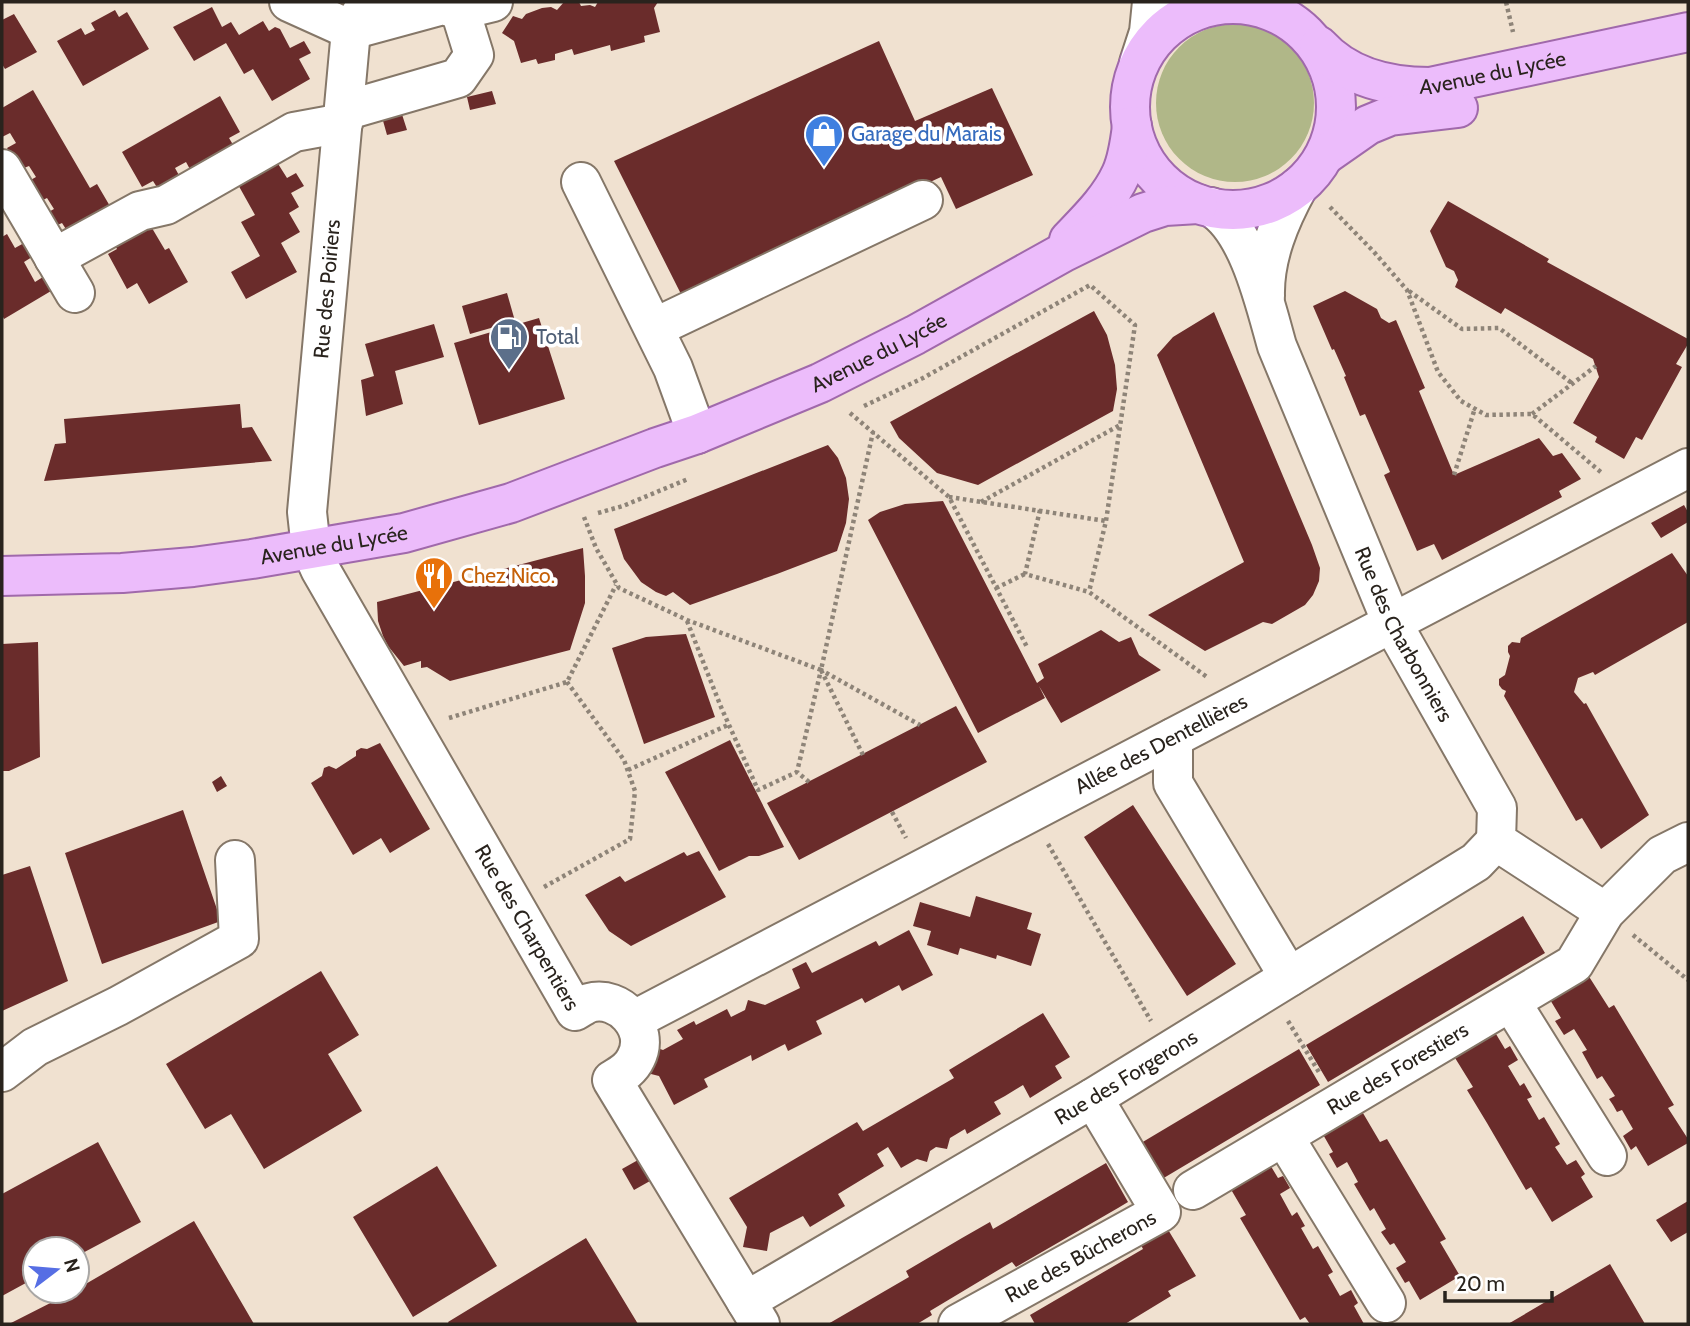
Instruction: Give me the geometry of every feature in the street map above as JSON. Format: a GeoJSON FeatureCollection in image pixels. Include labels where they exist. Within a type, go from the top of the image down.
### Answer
{"type":"FeatureCollection","features":[{"type":"Feature","properties":{"kind":"main road"},"geometry":{"type":"LineString","coordinates":[[1241,2],[1267,8],[1290,20],[1309,36],[1325,57],[1334,80],[1337,106],[1334,131],[1309,174],[1292,193],[1269,204],[1244,210],[1219,210],[1170,189],[1151,170],[1137,147],[1130,94],[1136,68],[1149,45],[1168,26],[1190,12],[1216,4],[1241,2]]}},
{"type":"Feature","properties":{"kind":"main road","name":"Avenue du Lycée"},"geometry":{"type":"LineString","coordinates":[[1309,36],[1342,67],[1360,75],[1410,87],[1430,87],[1688,32]]}},
{"type":"Feature","properties":{"kind":"main road","name":"Avenue du Lycée"},"geometry":{"type":"LineString","coordinates":[[1309,174],[1368,125],[1390,116],[1462,107],[1688,55]]}},
{"type":"Feature","properties":{"kind":"main road","name":"Avenue du Lycée"},"geometry":{"type":"LineString","coordinates":[[1020,278],[1060,250],[1111,192],[1122,173],[1132,125]]}},
{"type":"Feature","properties":{"kind":"main road","name":"Avenue du Lycée"},"geometry":{"type":"LineString","coordinates":[[2,576],[122,573],[193,567],[309,539],[348,524],[521,485],[654,448],[697,434],[820,383],[1143,213],[1165,206],[1205,206]]}},
{"type":"Feature","properties":{"kind":"main road","name":"Avenue du Lycée"},"geometry":{"type":"LineString","coordinates":[[2,556],[309,539]]}},
{"type":"Feature","properties":{"kind":"street"},"geometry":{"type":"LineString","coordinates":[[54,258],[140,211],[166,205],[294,132],[457,78],[474,55],[477,6],[443,5],[359,16],[289,2]]}},
{"type":"Feature","properties":{"kind":"street"},"geometry":{"type":"LineString","coordinates":[[1139,63],[1149,32],[1152,2]]}},
{"type":"Feature","properties":{"kind":"street","name":"Rue des Poiriers"},"geometry":{"type":"LineString","coordinates":[[309,539],[307,512],[343,117],[359,16]]}},
{"type":"Feature","properties":{"kind":"street"},"geometry":{"type":"LineString","coordinates":[[2,169],[75,293]]}},
{"type":"Feature","properties":{"kind":"street","name":"Rue des Charbonniers"},"geometry":{"type":"LineString","coordinates":[[1265,302],[1268,263],[1278,229],[1309,174]]}},
{"type":"Feature","properties":{"kind":"street"},"geometry":{"type":"LineString","coordinates":[[581,182],[673,368],[697,434]]}},
{"type":"Feature","properties":{"kind":"street"},"geometry":{"type":"LineString","coordinates":[[654,328],[923,200]]}},
{"type":"Feature","properties":{"kind":"street","name":"Rue des Charbonniers"},"geometry":{"type":"LineString","coordinates":[[1205,206],[1222,214],[1237,234],[1250,261],[1277,346],[1392,623],[1497,808],[1496,841]]}},
{"type":"Feature","properties":{"kind":"street","name":"Allée des Dentellières"},"geometry":{"type":"LineString","coordinates":[[634,1020],[1688,468]]}},
{"type":"Feature","properties":{"kind":"street","name":"Rue des Charpentiers"},"geometry":{"type":"LineString","coordinates":[[309,539],[320,569],[575,1011],[589,1003],[606,1002],[622,1008],[634,1020]]}},
{"type":"Feature","properties":{"kind":"street"},"geometry":{"type":"LineString","coordinates":[[1173,738],[1173,783],[1279,983]]}},
{"type":"Feature","properties":{"kind":"street"},"geometry":{"type":"LineString","coordinates":[[1496,841],[1605,912],[1662,855],[1688,842]]}},
{"type":"Feature","properties":{"kind":"street","name":"Rue des Forgerons"},"geometry":{"type":"LineString","coordinates":[[753,1313],[1168,1051],[1476,862],[1496,841]]}},
{"type":"Feature","properties":{"kind":"street"},"geometry":{"type":"LineString","coordinates":[[2,1072],[35,1047],[118,1006],[240,939],[235,860]]}},
{"type":"Feature","properties":{"kind":"street","name":"Rue des Forestiers"},"geometry":{"type":"LineString","coordinates":[[1193,1190],[1574,964],[1605,912]]}},
{"type":"Feature","properties":{"kind":"street"},"geometry":{"type":"LineString","coordinates":[[1511,1002],[1607,1156]]}},
{"type":"Feature","properties":{"kind":"street"},"geometry":{"type":"LineString","coordinates":[[634,1020],[640,1038],[638,1056],[627,1071],[612,1080],[753,1313]]}},
{"type":"Feature","properties":{"kind":"street","name":"Rue des Bûcherons"},"geometry":{"type":"LineString","coordinates":[[958,1324],[1161,1212],[1093,1098]]}},
{"type":"Feature","properties":{"kind":"street"},"geometry":{"type":"LineString","coordinates":[[1284,1137],[1385,1304]]}},
{"type":"Feature","properties":{"kind":"path"},"geometry":{"type":"LineString","coordinates":[[1309,174],[1407,290],[1462,329],[1499,328],[1573,384]]}},
{"type":"Feature","properties":{"kind":"path"},"geometry":{"type":"LineString","coordinates":[[1407,290],[1438,372],[1461,401],[1486,415],[1532,414],[1596,366]]}},
{"type":"Feature","properties":{"kind":"path"},"geometry":{"type":"LineString","coordinates":[[1089,592],[1107,521],[1135,325]]}},
{"type":"Feature","properties":{"kind":"path"},"geometry":{"type":"LineString","coordinates":[[1454,475],[1475,408]]}},
{"type":"Feature","properties":{"kind":"path"},"geometry":{"type":"LineString","coordinates":[[850,413],[948,497],[1027,647]]}},
{"type":"Feature","properties":{"kind":"path"},"geometry":{"type":"LineString","coordinates":[[1532,414],[1631,498]]}},
{"type":"Feature","properties":{"kind":"path"},"geometry":{"type":"LineString","coordinates":[[981,502],[1121,424]]}},
{"type":"Feature","properties":{"kind":"path"},"geometry":{"type":"LineString","coordinates":[[797,772],[873,432]]}},
{"type":"Feature","properties":{"kind":"path"},"geometry":{"type":"LineString","coordinates":[[948,497],[1107,521]]}},
{"type":"Feature","properties":{"kind":"path"},"geometry":{"type":"LineString","coordinates":[[1025,574],[1040,510]]}},
{"type":"Feature","properties":{"kind":"path"},"geometry":{"type":"LineString","coordinates":[[584,517],[596,548],[619,588],[687,620],[821,670],[920,725]]}},
{"type":"Feature","properties":{"kind":"path"},"geometry":{"type":"LineString","coordinates":[[996,588],[1025,574],[1089,592],[1242,702]]}},
{"type":"Feature","properties":{"kind":"path"},"geometry":{"type":"LineString","coordinates":[[413,729],[568,682],[617,584]]}},
{"type":"Feature","properties":{"kind":"path"},"geometry":{"type":"LineString","coordinates":[[687,620],[728,725],[758,790],[797,772]]}},
{"type":"Feature","properties":{"kind":"path"},"geometry":{"type":"LineString","coordinates":[[821,670],[863,755]]}},
{"type":"Feature","properties":{"kind":"path"},"geometry":{"type":"LineString","coordinates":[[513,905],[630,839],[635,791],[628,770],[624,760],[568,682]]}},
{"type":"Feature","properties":{"kind":"path"},"geometry":{"type":"LineString","coordinates":[[628,770],[728,725]]}},
{"type":"Feature","properties":{"kind":"path"},"geometry":{"type":"LineString","coordinates":[[797,772],[809,782]]}},
{"type":"Feature","properties":{"kind":"path"},"geometry":{"type":"LineString","coordinates":[[1030,813],[1168,1051]]}},
{"type":"Feature","properties":{"kind":"path"},"geometry":{"type":"LineString","coordinates":[[1605,912],[1688,979]]}},
{"type":"Feature","properties":{"kind":"path"},"geometry":{"type":"LineString","coordinates":[[1279,983],[1338,1104]]}},
{"type":"Feature","properties":{"kind":"green space"},"geometry":{"type":"Polygon","coordinates":[[[1235,24],[1265,30],[1291,47],[1308,73],[1314,103],[1308,133],[1291,159],[1265,176],[1235,182],[1205,176],[1179,159],[1162,133],[1156,103],[1162,73],[1179,47],[1205,30],[1235,24]]]}},
{"type":"Feature","properties":{"kind":"building"},"geometry":{"type":"Polygon","coordinates":[[[564,2],[579,2],[581,6],[595,7],[598,2],[658,2],[654,8],[660,32],[644,36],[645,42],[611,51],[610,45],[574,55],[572,49],[555,54],[555,60],[538,64],[536,59],[521,63],[514,41],[502,33],[513,16],[522,19],[526,14],[542,8],[551,7],[557,10],[564,2]]]}},
{"type":"Feature","properties":{"kind":"building"},"geometry":{"type":"Polygon","coordinates":[[[212,7],[222,27],[231,22],[239,35],[263,21],[269,31],[275,27],[280,29],[290,48],[304,41],[311,53],[299,59],[310,79],[272,101],[253,69],[244,74],[226,43],[194,61],[173,27],[212,7]]]}},
{"type":"Feature","properties":{"kind":"building"},"geometry":{"type":"Polygon","coordinates":[[[115,10],[119,17],[127,12],[149,49],[83,86],[57,41],[81,28],[85,35],[95,30],[91,23],[115,10]]]}},
{"type":"Feature","properties":{"kind":"building"},"geometry":{"type":"Polygon","coordinates":[[[14,14],[37,52],[5,69],[2,64],[2,20],[14,14]]]}},
{"type":"Feature","properties":{"kind":"building","name":"Garage du Marais"},"geometry":{"type":"Polygon","coordinates":[[[879,41],[915,121],[992,88],[1033,175],[956,209],[941,177],[682,296],[614,161],[879,41]]]}},
{"type":"Feature","properties":{"kind":"building"},"geometry":{"type":"Polygon","coordinates":[[[33,90],[90,188],[97,184],[114,213],[71,237],[62,223],[53,227],[45,214],[54,209],[47,198],[39,202],[27,182],[36,177],[29,166],[19,170],[7,148],[16,143],[10,133],[2,137],[2,108],[33,90]]]}},
{"type":"Feature","properties":{"kind":"building"},"geometry":{"type":"Polygon","coordinates":[[[492,91],[496,104],[470,110],[467,97],[492,91]]]}},
{"type":"Feature","properties":{"kind":"building"},"geometry":{"type":"Polygon","coordinates":[[[220,96],[240,132],[229,138],[235,148],[192,173],[186,162],[175,168],[181,179],[160,192],[153,181],[142,187],[122,152],[220,96]]]}},
{"type":"Feature","properties":{"kind":"building"},"geometry":{"type":"Polygon","coordinates":[[[399,105],[407,130],[387,135],[380,110],[399,105]]]}},
{"type":"Feature","properties":{"kind":"building"},"geometry":{"type":"Polygon","coordinates":[[[275,159],[287,178],[296,173],[304,186],[291,193],[299,207],[289,213],[300,232],[281,243],[297,272],[246,299],[231,272],[260,256],[241,222],[255,215],[236,181],[275,159]]]}},
{"type":"Feature","properties":{"kind":"building"},"geometry":{"type":"Polygon","coordinates":[[[1448,201],[1549,259],[1547,262],[1688,339],[1688,344],[1676,364],[1682,367],[1642,440],[1636,437],[1624,459],[1595,442],[1597,437],[1573,423],[1599,377],[1593,359],[1505,308],[1501,314],[1455,287],[1458,280],[1454,271],[1446,267],[1430,231],[1448,201]]]}},
{"type":"Feature","properties":{"kind":"building"},"geometry":{"type":"Polygon","coordinates":[[[146,218],[165,250],[169,248],[188,282],[149,304],[137,283],[127,289],[108,254],[117,249],[111,239],[146,218]]]}},
{"type":"Feature","properties":{"kind":"building"},"geometry":{"type":"Polygon","coordinates":[[[7,234],[15,248],[24,243],[32,257],[24,262],[35,282],[43,277],[51,291],[4,319],[2,237],[7,234]]]}},
{"type":"Feature","properties":{"kind":"building"},"geometry":{"type":"Polygon","coordinates":[[[1345,291],[1377,309],[1381,318],[1389,323],[1396,320],[1425,388],[1419,391],[1454,475],[1539,438],[1553,456],[1562,453],[1581,479],[1559,491],[1562,497],[1442,560],[1434,544],[1417,551],[1384,475],[1390,472],[1365,414],[1360,416],[1344,377],[1346,376],[1313,306],[1345,291]]]}},
{"type":"Feature","properties":{"kind":"building"},"geometry":{"type":"Polygon","coordinates":[[[507,293],[515,321],[470,334],[462,306],[507,293]]]}},
{"type":"Feature","properties":{"kind":"building"},"geometry":{"type":"Polygon","coordinates":[[[1094,311],[1107,335],[1115,365],[1117,389],[1113,411],[978,485],[937,473],[899,438],[890,422],[1094,311]]]}},
{"type":"Feature","properties":{"kind":"building"},"geometry":{"type":"Polygon","coordinates":[[[1214,312],[1320,568],[1319,581],[1305,605],[1272,624],[1263,622],[1205,651],[1148,615],[1244,562],[1157,355],[1173,337],[1214,312]]]}},
{"type":"Feature","properties":{"kind":"building","name":"Total"},"geometry":{"type":"Polygon","coordinates":[[[539,318],[565,399],[479,425],[454,343],[539,318]]]}},
{"type":"Feature","properties":{"kind":"building"},"geometry":{"type":"Polygon","coordinates":[[[434,324],[444,357],[395,371],[403,404],[366,416],[361,380],[374,376],[365,344],[434,324]]]}},
{"type":"Feature","properties":{"kind":"building"},"geometry":{"type":"Polygon","coordinates":[[[240,404],[242,428],[252,427],[272,461],[44,481],[55,444],[66,443],[64,419],[240,404]]]}},
{"type":"Feature","properties":{"kind":"building"},"geometry":{"type":"Polygon","coordinates":[[[828,445],[838,458],[846,478],[849,499],[846,523],[837,551],[690,605],[673,592],[666,596],[641,582],[624,559],[614,529],[828,445]]]}},
{"type":"Feature","properties":{"kind":"building"},"geometry":{"type":"Polygon","coordinates":[[[943,501],[1037,683],[1044,678],[1038,664],[1101,630],[1119,642],[1131,637],[1139,655],[1161,670],[1061,723],[1039,686],[1045,698],[978,733],[868,520],[880,512],[905,504],[943,501]]]}},
{"type":"Feature","properties":{"kind":"building"},"geometry":{"type":"Polygon","coordinates":[[[1684,505],[1688,512],[1688,522],[1661,538],[1651,523],[1684,505]]]}},
{"type":"Feature","properties":{"kind":"building"},"geometry":{"type":"Polygon","coordinates":[[[583,548],[585,603],[570,650],[450,681],[427,667],[421,668],[421,661],[404,666],[383,636],[378,621],[377,602],[583,548]]]}},
{"type":"Feature","properties":{"kind":"building"},"geometry":{"type":"Polygon","coordinates":[[[1672,553],[1688,576],[1688,622],[1595,675],[1593,672],[1578,678],[1574,692],[1586,703],[1649,815],[1601,849],[1582,818],[1576,821],[1504,696],[1506,691],[1499,685],[1499,679],[1505,675],[1510,656],[1508,646],[1512,642],[1520,643],[1521,638],[1672,553]]]}},
{"type":"Feature","properties":{"kind":"building"},"geometry":{"type":"Polygon","coordinates":[[[686,634],[715,717],[644,744],[612,648],[646,637],[686,634]]]}},
{"type":"Feature","properties":{"kind":"building"},"geometry":{"type":"Polygon","coordinates":[[[38,642],[40,757],[9,771],[2,771],[2,644],[38,642]]]}},
{"type":"Feature","properties":{"kind":"building"},"geometry":{"type":"Polygon","coordinates":[[[956,706],[987,762],[799,860],[767,803],[956,706]]]}},
{"type":"Feature","properties":{"kind":"building"},"geometry":{"type":"Polygon","coordinates":[[[730,740],[784,847],[759,856],[749,856],[719,871],[665,772],[730,740]]]}},
{"type":"Feature","properties":{"kind":"building"},"geometry":{"type":"Polygon","coordinates":[[[380,743],[430,829],[390,853],[381,838],[353,855],[311,783],[322,776],[324,768],[329,766],[336,769],[356,756],[356,751],[361,748],[367,749],[380,743]]]}},
{"type":"Feature","properties":{"kind":"building"},"geometry":{"type":"Polygon","coordinates":[[[221,776],[227,786],[217,792],[212,782],[221,776]]]}},
{"type":"Feature","properties":{"kind":"building"},"geometry":{"type":"Polygon","coordinates":[[[1133,805],[1236,964],[1187,996],[1084,837],[1133,805]]]}},
{"type":"Feature","properties":{"kind":"building"},"geometry":{"type":"Polygon","coordinates":[[[183,810],[221,921],[102,964],[65,853],[183,810]]]}},
{"type":"Feature","properties":{"kind":"building"},"geometry":{"type":"Polygon","coordinates":[[[699,851],[726,897],[631,946],[609,931],[585,895],[620,876],[625,882],[684,852],[687,856],[699,851]]]}},
{"type":"Feature","properties":{"kind":"building"},"geometry":{"type":"Polygon","coordinates":[[[30,866],[68,981],[2,1011],[2,875],[30,866]]]}},
{"type":"Feature","properties":{"kind":"building"},"geometry":{"type":"Polygon","coordinates":[[[976,896],[1032,913],[1027,929],[1041,934],[1031,966],[997,955],[996,959],[960,948],[958,955],[927,945],[931,931],[913,926],[920,902],[970,917],[976,896]]]}},
{"type":"Feature","properties":{"kind":"building"},"geometry":{"type":"Polygon","coordinates":[[[1523,916],[1545,953],[1328,1082],[1306,1045],[1523,916]]]}},
{"type":"Feature","properties":{"kind":"building"},"geometry":{"type":"Polygon","coordinates":[[[909,930],[933,975],[902,991],[899,985],[865,1003],[862,998],[816,1021],[822,1034],[788,1051],[785,1044],[752,1061],[751,1055],[704,1079],[708,1087],[674,1105],[659,1076],[647,1073],[654,1047],[663,1050],[683,1039],[677,1030],[694,1021],[696,1025],[727,1009],[731,1017],[745,1010],[748,1000],[765,1005],[800,988],[792,969],[806,962],[812,973],[876,941],[879,946],[909,930]]]}},
{"type":"Feature","properties":{"kind":"building"},"geometry":{"type":"Polygon","coordinates":[[[321,971],[359,1035],[328,1054],[362,1111],[264,1169],[231,1114],[205,1129],[166,1064],[321,971]]]}},
{"type":"Feature","properties":{"kind":"building"},"geometry":{"type":"Polygon","coordinates":[[[1588,975],[1609,1008],[1614,1005],[1674,1105],[1668,1108],[1688,1139],[1688,1143],[1648,1166],[1636,1146],[1631,1150],[1623,1136],[1633,1129],[1622,1110],[1617,1112],[1609,1099],[1615,1096],[1602,1076],[1597,1079],[1582,1052],[1587,1050],[1574,1029],[1564,1035],[1555,1021],[1561,1018],[1549,998],[1588,975]]]}},
{"type":"Feature","properties":{"kind":"building"},"geometry":{"type":"Polygon","coordinates":[[[1043,1013],[1070,1057],[1055,1066],[1062,1078],[1030,1098],[1023,1085],[994,1102],[1001,1114],[967,1134],[965,1129],[950,1138],[947,1149],[936,1147],[930,1151],[927,1162],[917,1159],[901,1168],[888,1147],[877,1154],[884,1166],[838,1194],[845,1206],[810,1227],[803,1216],[770,1233],[767,1251],[743,1247],[747,1227],[729,1198],[857,1122],[863,1131],[954,1078],[949,1070],[1043,1013]]]}},
{"type":"Feature","properties":{"kind":"building"},"geometry":{"type":"Polygon","coordinates":[[[1493,1029],[1505,1049],[1510,1046],[1518,1060],[1508,1066],[1520,1086],[1524,1083],[1532,1097],[1527,1099],[1539,1120],[1544,1117],[1560,1144],[1555,1147],[1567,1165],[1576,1160],[1585,1174],[1581,1177],[1593,1197],[1552,1222],[1531,1187],[1526,1190],[1467,1090],[1473,1087],[1452,1053],[1493,1029]]]}},
{"type":"Feature","properties":{"kind":"building"},"geometry":{"type":"Polygon","coordinates":[[[1299,1049],[1320,1085],[1157,1182],[1136,1146],[1299,1049]]]}},
{"type":"Feature","properties":{"kind":"building"},"geometry":{"type":"Polygon","coordinates":[[[1360,1108],[1380,1142],[1387,1139],[1446,1239],[1440,1242],[1460,1276],[1420,1300],[1409,1281],[1405,1283],[1396,1268],[1406,1262],[1394,1243],[1390,1245],[1381,1232],[1386,1229],[1374,1208],[1370,1211],[1354,1184],[1358,1182],[1347,1162],[1337,1168],[1329,1154],[1333,1152],[1321,1131],[1360,1108]]]}},
{"type":"Feature","properties":{"kind":"building"},"geometry":{"type":"Polygon","coordinates":[[[98,1142],[141,1222],[91,1249],[91,1235],[21,1235],[21,1286],[2,1296],[2,1194],[98,1142]]]}},
{"type":"Feature","properties":{"kind":"building"},"geometry":{"type":"Polygon","coordinates":[[[1266,1158],[1278,1178],[1283,1176],[1290,1188],[1280,1194],[1292,1216],[1297,1212],[1305,1226],[1301,1228],[1313,1249],[1318,1246],[1333,1272],[1328,1275],[1340,1296],[1351,1290],[1358,1303],[1354,1306],[1364,1324],[1310,1324],[1305,1317],[1300,1320],[1240,1218],[1246,1215],[1226,1181],[1266,1158]]]}},
{"type":"Feature","properties":{"kind":"building"},"geometry":{"type":"Polygon","coordinates":[[[638,1160],[650,1181],[634,1190],[622,1169],[638,1160]]]}},
{"type":"Feature","properties":{"kind":"building"},"geometry":{"type":"Polygon","coordinates":[[[1106,1163],[1128,1202],[1118,1208],[1016,1267],[1012,1262],[1005,1266],[930,1311],[932,1315],[917,1324],[828,1324],[909,1277],[906,1271],[962,1238],[990,1222],[993,1229],[1106,1163]]]}},
{"type":"Feature","properties":{"kind":"building"},"geometry":{"type":"Polygon","coordinates":[[[437,1166],[497,1266],[413,1317],[353,1217],[437,1166]]]}},
{"type":"Feature","properties":{"kind":"building"},"geometry":{"type":"Polygon","coordinates":[[[1688,1201],[1688,1232],[1671,1242],[1656,1220],[1688,1201]]]}},
{"type":"Feature","properties":{"kind":"building"},"geometry":{"type":"Polygon","coordinates":[[[194,1221],[254,1324],[9,1324],[46,1305],[91,1305],[91,1281],[194,1221]]]}},
{"type":"Feature","properties":{"kind":"building"},"geometry":{"type":"Polygon","coordinates":[[[1167,1228],[1196,1276],[1168,1291],[1171,1296],[1125,1324],[1035,1324],[1030,1315],[1143,1249],[1140,1243],[1167,1228]]]}},
{"type":"Feature","properties":{"kind":"building"},"geometry":{"type":"Polygon","coordinates":[[[586,1238],[638,1324],[449,1324],[448,1322],[586,1238]]]}},
{"type":"Feature","properties":{"kind":"building"},"geometry":{"type":"Polygon","coordinates":[[[1610,1264],[1645,1324],[1508,1324],[1610,1264]]]}},
{"type":"Feature","properties":{"kind":"place","name":"Garage du Marais"},"geometry":{"type":"Point","coordinates":[824,168]}},
{"type":"Feature","properties":{"kind":"place","name":"Total"},"geometry":{"type":"Point","coordinates":[509,371]}},
{"type":"Feature","properties":{"kind":"place","name":"Chez Nico."},"geometry":{"type":"Point","coordinates":[434,610]}}]}
